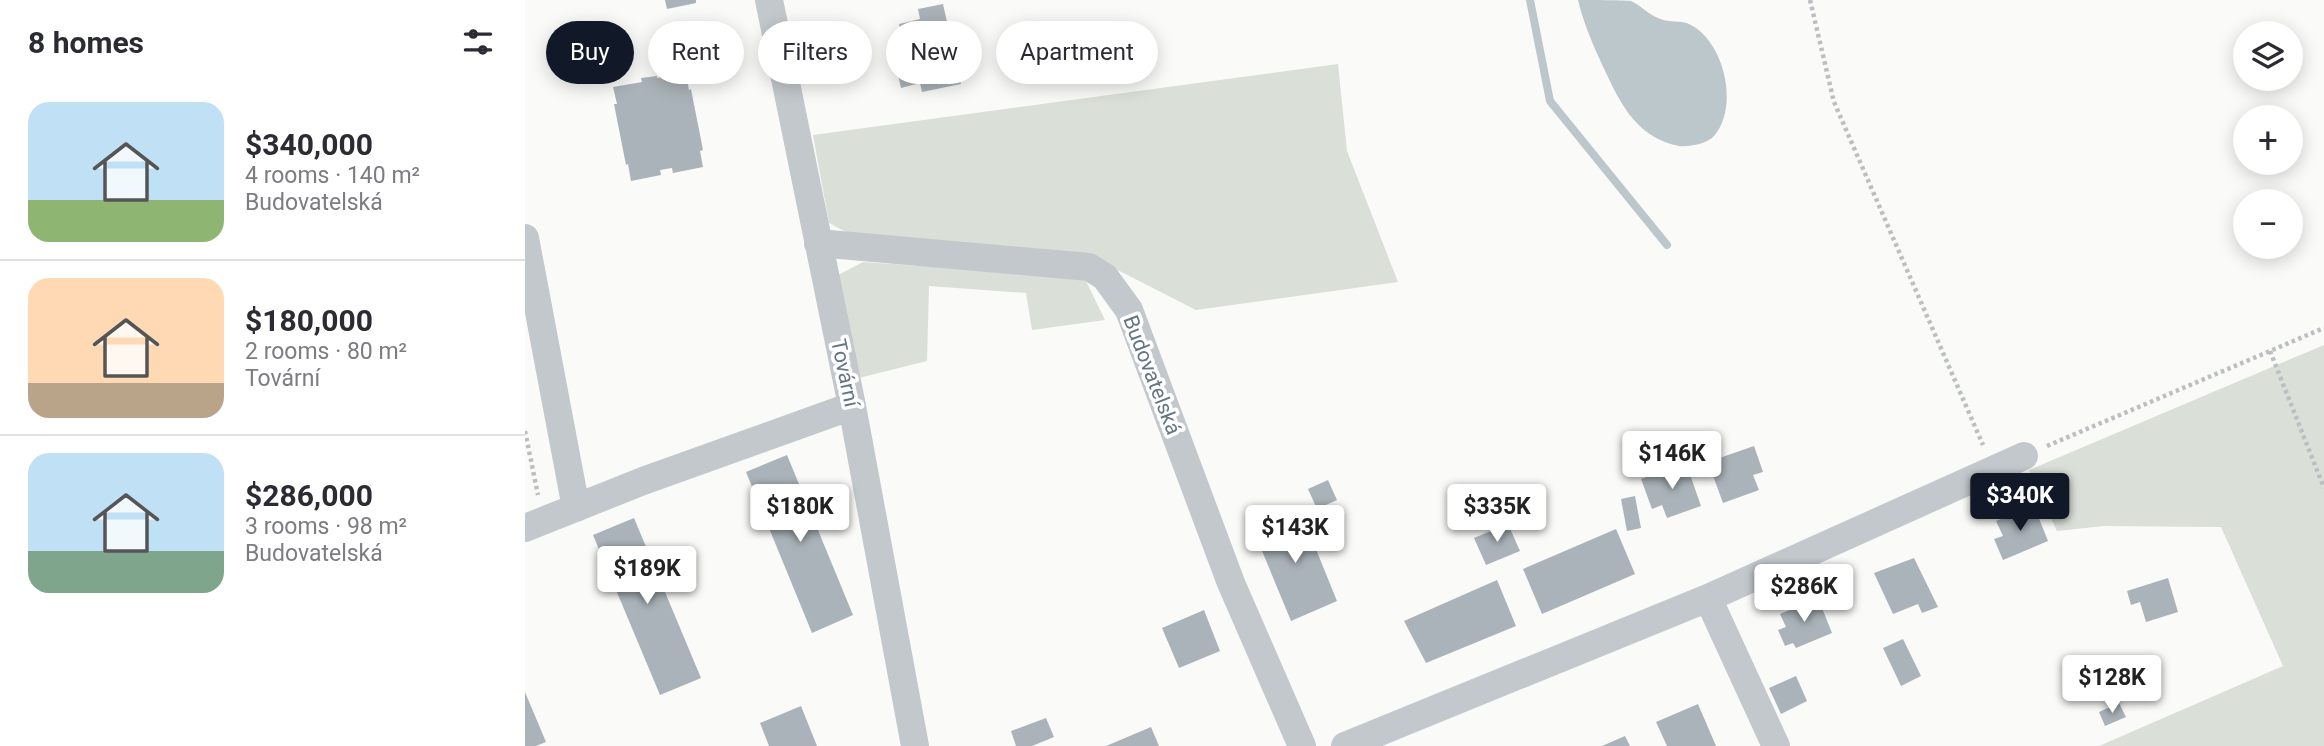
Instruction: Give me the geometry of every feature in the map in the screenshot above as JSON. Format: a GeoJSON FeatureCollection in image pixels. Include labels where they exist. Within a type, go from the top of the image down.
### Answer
{"type":"FeatureCollection","features":[{"type":"Feature","properties":{"kind":"street","name":"Tovární"},"geometry":{"type":"LineString","coordinates":[[769,0],[852,406],[915,746]]}},
{"type":"Feature","properties":{"kind":"street"},"geometry":{"type":"LineString","coordinates":[[525,238],[576,508]]}},
{"type":"Feature","properties":{"kind":"street","name":"Budovatelská"},"geometry":{"type":"LineString","coordinates":[[818,243],[1089,267],[1105,278],[1129,310],[1231,583],[1302,746]]}},
{"type":"Feature","properties":{"kind":"street"},"geometry":{"type":"LineString","coordinates":[[534,525],[643,481],[852,406]]}},
{"type":"Feature","properties":{"kind":"street"},"geometry":{"type":"LineString","coordinates":[[1345,746],[1707,598],[2024,456]]}},
{"type":"Feature","properties":{"kind":"street"},"geometry":{"type":"LineString","coordinates":[[1707,598],[1776,746]]}},
{"type":"Feature","properties":{"kind":"path"},"geometry":{"type":"LineString","coordinates":[[1810,0],[1834,102],[1994,469]]}},
{"type":"Feature","properties":{"kind":"path"},"geometry":{"type":"LineString","coordinates":[[2024,456],[2324,328]]}},
{"type":"Feature","properties":{"kind":"path"},"geometry":{"type":"LineString","coordinates":[[2270,351],[2324,488]]}},
{"type":"Feature","properties":{"kind":"path"},"geometry":{"type":"LineString","coordinates":[[525,431],[534,525]]}},
{"type":"Feature","properties":{"kind":"shaded area"},"geometry":{"type":"Polygon","coordinates":[[[1578,0],[1631,1],[1658,18],[1689,24],[1701,32],[1719,59],[1727,92],[1722,124],[1714,136],[1698,144],[1679,146],[1663,141],[1639,125],[1621,102],[1607,74],[1587,30],[1578,0]]]}},
{"type":"Feature","properties":{"kind":"shaded area"},"geometry":{"type":"Polygon","coordinates":[[[1338,64],[1347,151],[1398,282],[1196,310],[1094,258],[861,240],[829,223],[813,135],[1338,64]]]}},
{"type":"Feature","properties":{"kind":"shaded area"},"geometry":{"type":"Polygon","coordinates":[[[863,262],[1084,277],[1105,320],[1032,330],[1026,293],[929,286],[927,361],[859,378],[838,275],[863,262]]]}},
{"type":"Feature","properties":{"kind":"shaded area"},"geometry":{"type":"Polygon","coordinates":[[[2324,345],[2324,746],[2099,746],[2283,666],[2221,527],[2104,526],[2057,531],[2029,470],[2324,345]]]}},
{"type":"Feature","properties":{"kind":"building"},"geometry":{"type":"Polygon","coordinates":[[[665,0],[696,0],[696,3],[667,9],[665,0]]]}},
{"type":"Feature","properties":{"kind":"building"},"geometry":{"type":"Polygon","coordinates":[[[943,4],[947,21],[912,21],[920,19],[918,9],[943,4]]]}},
{"type":"Feature","properties":{"kind":"building"},"geometry":{"type":"Polygon","coordinates":[[[648,77],[648,84],[688,84],[703,150],[700,151],[703,167],[673,173],[672,168],[660,170],[661,175],[631,181],[614,104],[617,104],[613,87],[642,82],[641,78],[648,77]]]}},
{"type":"Feature","properties":{"kind":"building"},"geometry":{"type":"Polygon","coordinates":[[[900,84],[916,84],[901,88],[900,84]]]}},
{"type":"Feature","properties":{"kind":"building"},"geometry":{"type":"Polygon","coordinates":[[[920,84],[961,84],[922,92],[920,84]]]}},
{"type":"Feature","properties":{"kind":"building"},"geometry":{"type":"Polygon","coordinates":[[[1754,446],[1763,472],[1753,475],[1759,490],[1723,503],[1708,462],[1754,446]]]}},
{"type":"Feature","properties":{"kind":"building"},"geometry":{"type":"Polygon","coordinates":[[[787,455],[853,615],[812,633],[746,472],[787,455]]]}},
{"type":"Feature","properties":{"kind":"building"},"geometry":{"type":"Polygon","coordinates":[[[1686,463],[1701,506],[1667,518],[1662,505],[1652,509],[1641,479],[1686,463]]]}},
{"type":"Feature","properties":{"kind":"building"},"geometry":{"type":"Polygon","coordinates":[[[1328,480],[1337,500],[1317,509],[1308,489],[1328,480]]]}},
{"type":"Feature","properties":{"kind":"building"},"geometry":{"type":"Polygon","coordinates":[[[1635,496],[1641,528],[1627,531],[1621,499],[1635,496]]]}},
{"type":"Feature","properties":{"kind":"building"},"geometry":{"type":"Polygon","coordinates":[[[2034,506],[2048,541],[2003,560],[1994,539],[2003,536],[1996,521],[2034,506]]]}},
{"type":"Feature","properties":{"kind":"building"},"geometry":{"type":"Polygon","coordinates":[[[1300,510],[1337,601],[1291,621],[1253,529],[1300,510]]]}},
{"type":"Feature","properties":{"kind":"building"},"geometry":{"type":"Polygon","coordinates":[[[634,518],[701,678],[660,695],[593,535],[634,518]]]}},
{"type":"Feature","properties":{"kind":"building"},"geometry":{"type":"Polygon","coordinates":[[[1508,524],[1520,551],[1486,565],[1474,538],[1508,524]]]}},
{"type":"Feature","properties":{"kind":"building"},"geometry":{"type":"Polygon","coordinates":[[[1616,529],[1635,574],[1542,614],[1523,569],[1616,529]]]}},
{"type":"Feature","properties":{"kind":"building"},"geometry":{"type":"Polygon","coordinates":[[[1914,558],[1938,607],[1922,613],[1918,604],[1893,614],[1874,573],[1914,558]]]}},
{"type":"Feature","properties":{"kind":"building"},"geometry":{"type":"Polygon","coordinates":[[[2168,578],[2178,612],[2146,622],[2140,602],[2131,605],[2127,591],[2168,578]]]}},
{"type":"Feature","properties":{"kind":"building"},"geometry":{"type":"Polygon","coordinates":[[[1497,580],[1516,626],[1426,663],[1404,621],[1497,580]]]}},
{"type":"Feature","properties":{"kind":"building"},"geometry":{"type":"Polygon","coordinates":[[[1818,598],[1832,633],[1796,648],[1793,643],[1785,646],[1778,630],[1786,627],[1780,614],[1818,598]]]}},
{"type":"Feature","properties":{"kind":"building"},"geometry":{"type":"Polygon","coordinates":[[[1204,610],[1220,651],[1179,668],[1162,628],[1204,610]]]}},
{"type":"Feature","properties":{"kind":"building"},"geometry":{"type":"Polygon","coordinates":[[[1903,639],[1921,676],[1901,686],[1883,648],[1903,639]]]}},
{"type":"Feature","properties":{"kind":"building"},"geometry":{"type":"Polygon","coordinates":[[[1796,676],[1807,701],[1781,714],[1769,688],[1796,676]]]}},
{"type":"Feature","properties":{"kind":"building"},"geometry":{"type":"Polygon","coordinates":[[[525,692],[546,742],[536,746],[525,746],[525,692]]]}},
{"type":"Feature","properties":{"kind":"building"},"geometry":{"type":"Polygon","coordinates":[[[2119,703],[2126,717],[2105,726],[2099,712],[2119,703]]]}},
{"type":"Feature","properties":{"kind":"building"},"geometry":{"type":"Polygon","coordinates":[[[1698,704],[1716,746],[1667,746],[1656,722],[1698,704]]]}},
{"type":"Feature","properties":{"kind":"building"},"geometry":{"type":"Polygon","coordinates":[[[801,706],[817,746],[769,746],[760,723],[801,706]]]}},
{"type":"Feature","properties":{"kind":"building"},"geometry":{"type":"Polygon","coordinates":[[[1046,718],[1054,737],[1032,746],[1016,746],[1011,731],[1046,718]]]}},
{"type":"Feature","properties":{"kind":"building"},"geometry":{"type":"Polygon","coordinates":[[[1151,727],[1159,746],[1106,746],[1151,727]]]}},
{"type":"Feature","properties":{"kind":"building"},"geometry":{"type":"Polygon","coordinates":[[[1625,736],[1630,746],[1602,746],[1625,736]]]}},
{"type":"Feature","properties":{"kind":"waterway"},"geometry":{"type":"LineString","coordinates":[[1530,0],[1550,101],[1667,245]]}}]}
